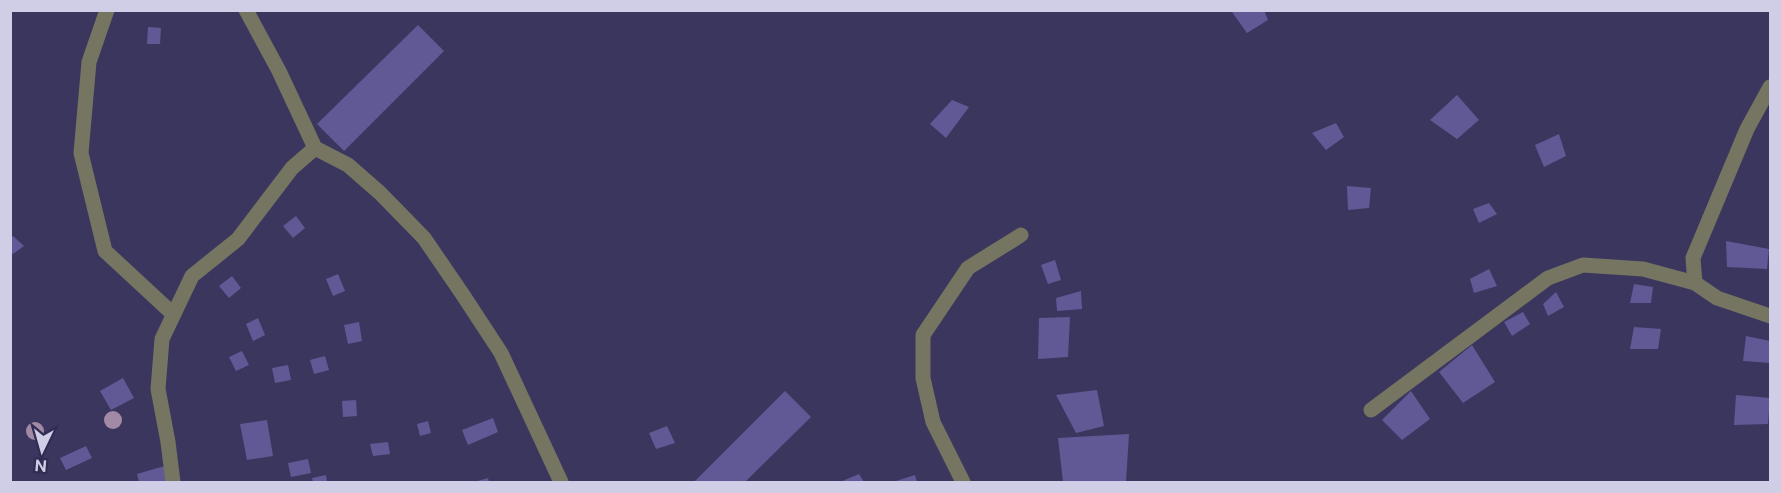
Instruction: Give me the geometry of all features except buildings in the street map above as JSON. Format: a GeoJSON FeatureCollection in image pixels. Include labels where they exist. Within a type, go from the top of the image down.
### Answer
{"type":"FeatureCollection","features":[{"type":"Feature","properties":{"kind":"street"},"geometry":{"type":"LineString","coordinates":[[107,10],[89,62],[81,153],[105,251],[173,314]]}},
{"type":"Feature","properties":{"kind":"street"},"geometry":{"type":"LineString","coordinates":[[246,10],[279,71],[315,148],[348,165],[424,238],[501,352],[561,483]]}},
{"type":"Feature","properties":{"kind":"street"},"geometry":{"type":"LineString","coordinates":[[1695,283],[1693,258],[1747,129],[1770,87]]}},
{"type":"Feature","properties":{"kind":"street"},"geometry":{"type":"LineString","coordinates":[[173,483],[158,389],[162,339],[192,276],[238,239],[292,168],[315,148]]}},
{"type":"Feature","properties":{"kind":"street"},"geometry":{"type":"LineString","coordinates":[[963,483],[933,422],[923,378],[923,335],[968,268],[1021,235]]}},
{"type":"Feature","properties":{"kind":"street"},"geometry":{"type":"LineString","coordinates":[[1371,410],[1548,278],[1583,265],[1643,269],[1695,283],[1718,298],[1770,316]]}}]}
